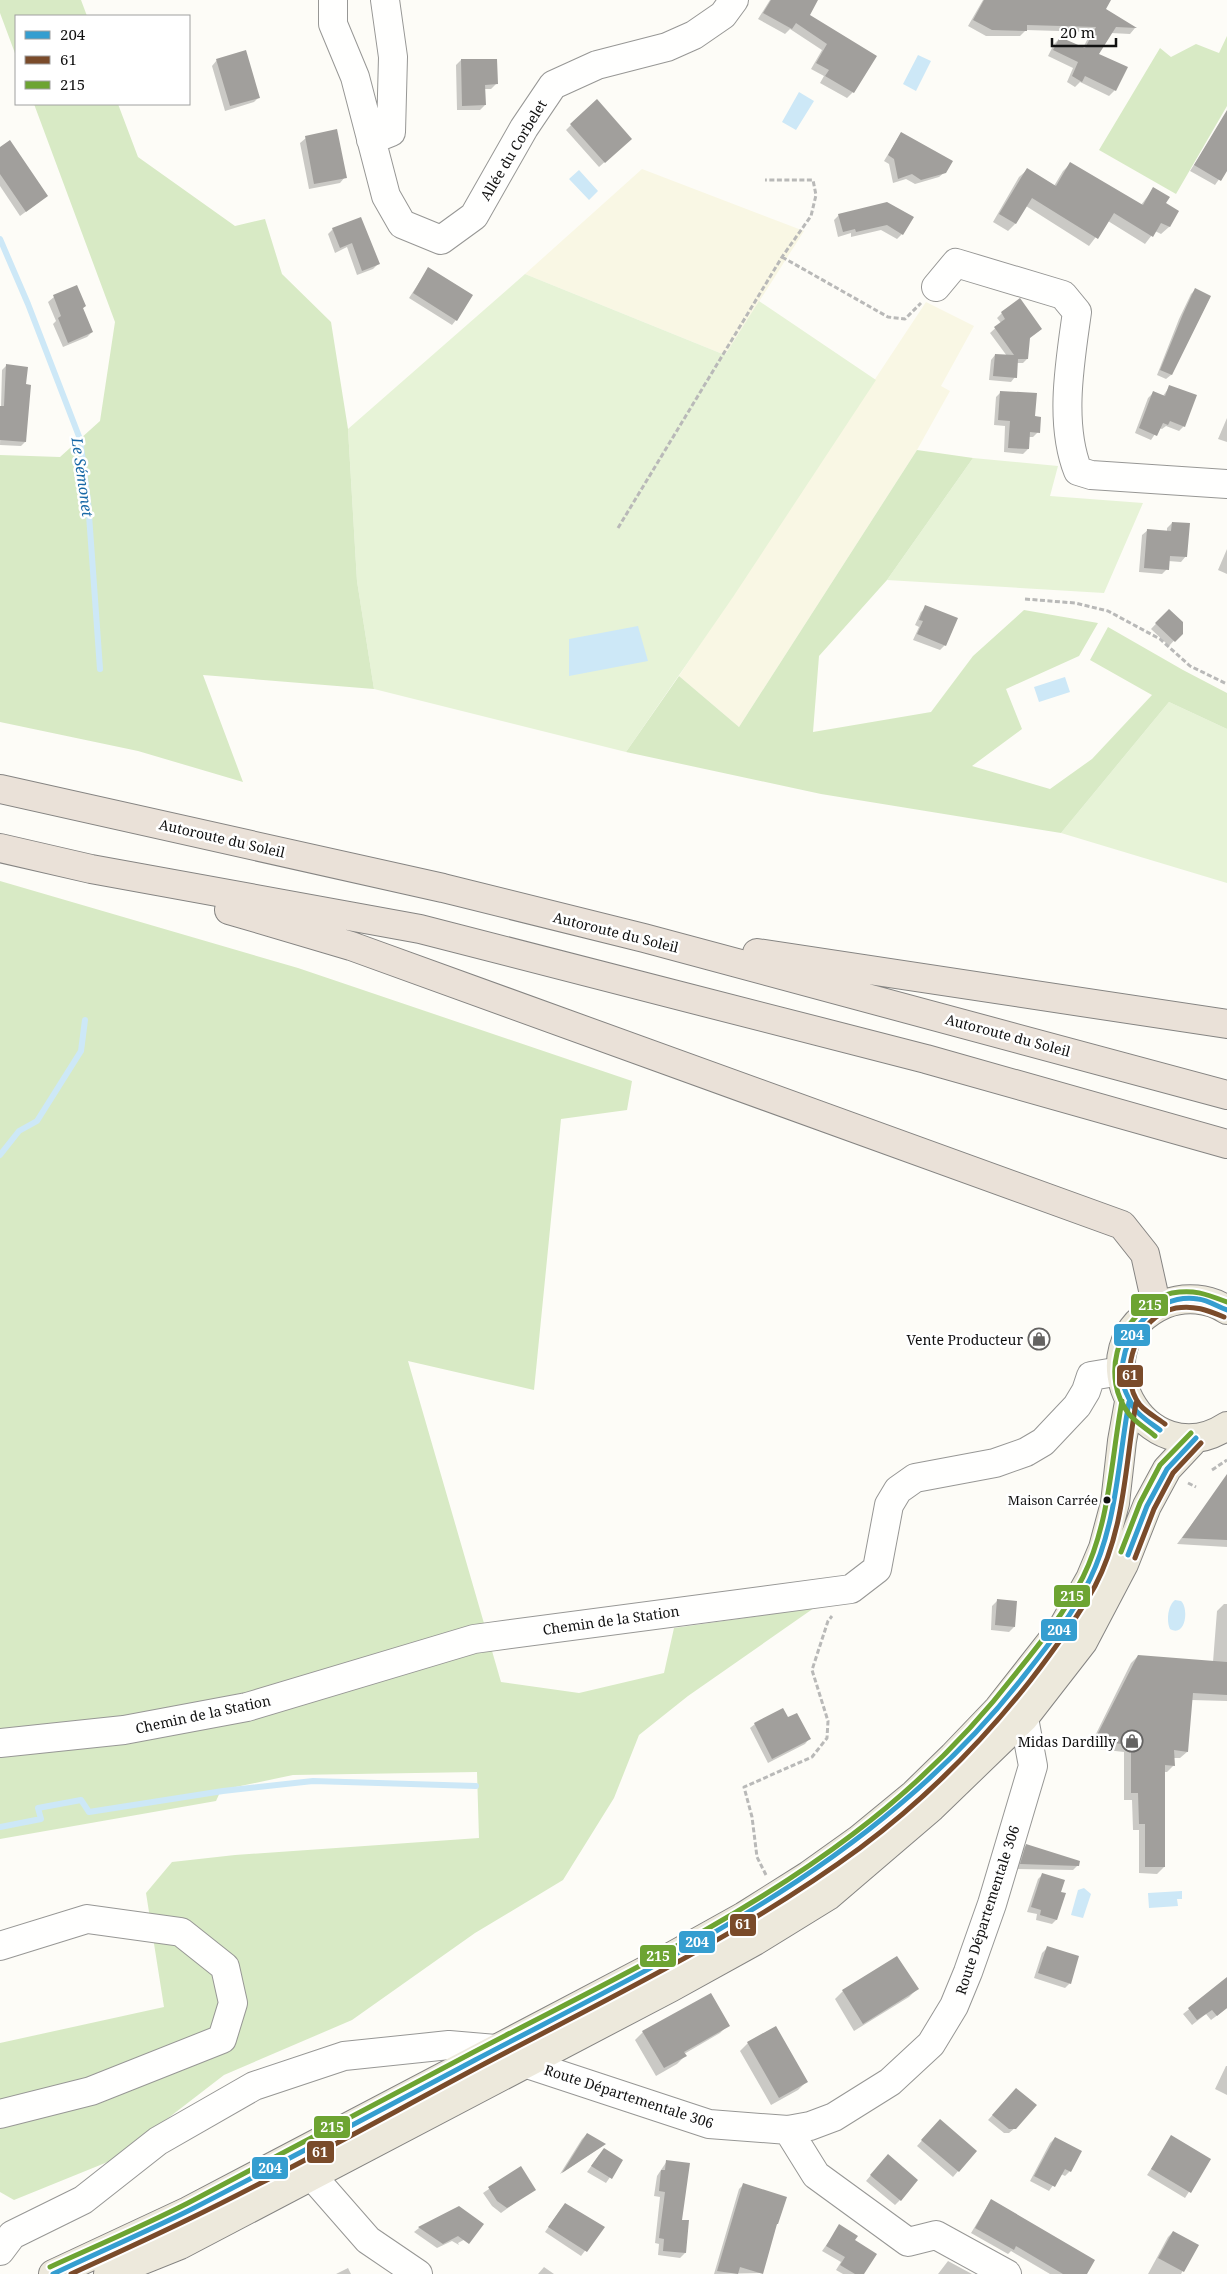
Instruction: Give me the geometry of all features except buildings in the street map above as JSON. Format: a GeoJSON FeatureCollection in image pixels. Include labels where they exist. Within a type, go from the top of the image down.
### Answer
{"type":"FeatureCollection","features":[{"type":"Feature","properties":{"kind":"highway","name":"Autoroute du Soleil"},"geometry":{"type":"LineString","coordinates":[[0,789],[433,886],[644,938],[1227,1095]]}},
{"type":"Feature","properties":{"kind":"highway"},"geometry":{"type":"LineString","coordinates":[[0,848],[91,870],[351,946],[1122,1225],[1145,1254],[1153,1290],[1154,1310]]}},
{"type":"Feature","properties":{"kind":"highway"},"geometry":{"type":"LineString","coordinates":[[91,870],[430,931],[926,1059],[1227,1144]]}},
{"type":"Feature","properties":{"kind":"highway"},"geometry":{"type":"LineString","coordinates":[[644,938],[838,964],[1227,1024]]}},
{"type":"Feature","properties":{"kind":"main road"},"geometry":{"type":"LineString","coordinates":[[1227,1310],[1219,1305],[1197,1299],[1174,1300],[1154,1310],[1140,1321],[1129,1336],[1123,1353],[1121,1371],[1123,1387],[1129,1402],[1142,1418],[1158,1430],[1176,1436],[1196,1438],[1218,1432],[1227,1426]]}},
{"type":"Feature","properties":{"kind":"main road"},"geometry":{"type":"LineString","coordinates":[[53,2274],[188,2211],[656,1965],[744,1916],[858,1840],[914,1794],[998,1709],[1064,1624],[1090,1579],[1105,1542],[1115,1502],[1122,1441],[1129,1402]]}},
{"type":"Feature","properties":{"kind":"main road","name":"Route Départementale 306"},"geometry":{"type":"LineString","coordinates":[[108,2274],[180,2245],[312,2176],[747,1946],[828,1896],[932,1807],[1024,1718],[1083,1642],[1124,1564],[1147,1506],[1167,1469],[1196,1438]]}},
{"type":"Feature","properties":{"kind":"street","name":"Allée du Corbelet"},"geometry":{"type":"LineString","coordinates":[[333,0],[333,24],[355,76],[386,196],[402,224],[441,240],[474,216],[524,128],[553,85],[597,65],[667,47],[694,35],[723,15],[734,0]]}},
{"type":"Feature","properties":{"kind":"street"},"geometry":{"type":"LineString","coordinates":[[371,140],[391,132],[394,57],[385,0]]}},
{"type":"Feature","properties":{"kind":"street"},"geometry":{"type":"LineString","coordinates":[[936,287],[956,263],[1063,295],[1077,312],[1067,379],[1071,453],[1078,471],[1091,474],[1227,484]]}},
{"type":"Feature","properties":{"kind":"street"},"geometry":{"type":"LineString","coordinates":[[851,1589],[877,1569],[889,1505],[898,1490],[915,1478],[995,1463],[1026,1452],[1044,1442],[1077,1406],[1091,1376],[1121,1371]]}},
{"type":"Feature","properties":{"kind":"street","name":"Chemin de la Station"},"geometry":{"type":"LineString","coordinates":[[0,1743],[124,1730],[247,1706],[474,1639],[851,1589]]}},
{"type":"Feature","properties":{"kind":"street","name":"Route Départementale 306"},"geometry":{"type":"LineString","coordinates":[[524,2063],[709,2124],[788,2130],[810,2126],[834,2118],[890,2082],[931,2044],[954,2006],[992,1904],[1033,1766],[1024,1718]]}},
{"type":"Feature","properties":{"kind":"street"},"geometry":{"type":"LineString","coordinates":[[0,1946],[87,1919],[181,1932],[225,1967],[233,2003],[222,2039],[90,2091],[0,2114]]}},
{"type":"Feature","properties":{"kind":"street"},"geometry":{"type":"LineString","coordinates":[[0,2251],[12,2235],[83,2200],[158,2141],[254,2086],[344,2056],[449,2045],[496,2049]]}},
{"type":"Feature","properties":{"kind":"street"},"geometry":{"type":"LineString","coordinates":[[788,2130],[816,2175],[908,2242],[936,2235],[1007,2274]]}},
{"type":"Feature","properties":{"kind":"street"},"geometry":{"type":"LineString","coordinates":[[312,2176],[368,2240],[418,2274]]}},
{"type":"Feature","properties":{"kind":"path"},"geometry":{"type":"LineString","coordinates":[[618,528],[782,257],[810,216],[816,195],[813,180],[765,180]]}},
{"type":"Feature","properties":{"kind":"path"},"geometry":{"type":"LineString","coordinates":[[782,257],[888,317],[905,320],[936,287]]}},
{"type":"Feature","properties":{"kind":"path"},"geometry":{"type":"LineString","coordinates":[[1025,599],[1075,603],[1108,611],[1160,639],[1190,666],[1227,684]]}},
{"type":"Feature","properties":{"kind":"path"},"geometry":{"type":"LineString","coordinates":[[1212,1470],[1227,1460]]}},
{"type":"Feature","properties":{"kind":"path"},"geometry":{"type":"LineString","coordinates":[[776,1896],[757,1858],[752,1817],[744,1787],[812,1757],[827,1738],[828,1721],[812,1670],[828,1621],[851,1589]]}},
{"type":"Feature","properties":{"kind":"shaded area"},"geometry":{"type":"Polygon","coordinates":[[[642,169],[804,231],[725,355],[525,274],[642,169]]]}},
{"type":"Feature","properties":{"kind":"shaded area"},"geometry":{"type":"Polygon","coordinates":[[[926,302],[974,326],[941,386],[950,391],[917,450],[739,727],[679,676],[926,302]]]}},
{"type":"Feature","properties":{"kind":"green space"},"geometry":{"type":"Polygon","coordinates":[[[0,0],[81,0],[87,15],[15,15],[15,53],[0,13],[0,0]]]}},
{"type":"Feature","properties":{"kind":"green space"},"geometry":{"type":"Polygon","coordinates":[[[1227,36],[1227,106],[1176,194],[1099,150],[1160,48],[1171,57],[1196,44],[1219,53],[1227,36]]]}},
{"type":"Feature","properties":{"kind":"green space"},"geometry":{"type":"Polygon","coordinates":[[[34,105],[118,105],[138,157],[235,226],[265,219],[282,274],[331,322],[348,429],[357,581],[374,689],[203,675],[243,782],[138,751],[0,722],[0,455],[60,457],[100,421],[115,322],[34,105]]]}},
{"type":"Feature","properties":{"kind":"green space"},"geometry":{"type":"Polygon","coordinates":[[[525,274],[725,355],[759,301],[876,380],[733,597],[626,752],[374,689],[357,581],[348,429],[525,274]]]}},
{"type":"Feature","properties":{"kind":"green space"},"geometry":{"type":"Polygon","coordinates":[[[917,450],[973,458],[887,580],[819,656],[813,732],[931,712],[973,656],[1024,610],[1098,623],[1079,656],[1006,689],[1022,729],[972,766],[1050,789],[1092,759],[1152,695],[1090,660],[1108,627],[1227,693],[1227,729],[1169,702],[1061,833],[821,794],[626,752],[679,676],[739,727],[917,450]]]}},
{"type":"Feature","properties":{"kind":"green space"},"geometry":{"type":"Polygon","coordinates":[[[973,458],[1058,466],[1050,496],[1143,503],[1104,593],[887,580],[973,458]]]}},
{"type":"Feature","properties":{"kind":"green space"},"geometry":{"type":"Polygon","coordinates":[[[1169,702],[1227,729],[1227,883],[1061,833],[1169,702]]]}},
{"type":"Feature","properties":{"kind":"green space"},"geometry":{"type":"Polygon","coordinates":[[[0,881],[298,968],[632,1081],[627,1110],[561,1119],[534,1390],[408,1361],[501,1682],[579,1693],[664,1673],[674,1628],[814,1608],[688,1696],[639,1735],[614,1798],[563,1880],[475,1933],[352,2020],[224,2075],[115,2159],[14,2200],[0,2192],[0,2043],[164,2007],[146,1893],[172,1862],[235,1855],[479,1838],[477,1772],[293,1775],[221,1790],[216,1801],[0,1839],[0,881]]]}},
{"type":"Feature","properties":{"kind":"water"},"geometry":{"type":"Polygon","coordinates":[[[918,55],[931,61],[916,91],[903,84],[918,55]]]}},
{"type":"Feature","properties":{"kind":"water"},"geometry":{"type":"Polygon","coordinates":[[[799,92],[814,101],[796,130],[782,122],[799,92]]]}},
{"type":"Feature","properties":{"kind":"water"},"geometry":{"type":"Polygon","coordinates":[[[579,170],[598,191],[589,200],[569,179],[579,170]]]}},
{"type":"Feature","properties":{"kind":"water"},"geometry":{"type":"Polygon","coordinates":[[[638,626],[648,661],[569,676],[569,639],[638,626]]]}},
{"type":"Feature","properties":{"kind":"water"},"geometry":{"type":"Polygon","coordinates":[[[1065,677],[1070,692],[1039,702],[1034,687],[1065,677]]]}},
{"type":"Feature","properties":{"kind":"water"},"geometry":{"type":"Polygon","coordinates":[[[1175,1600],[1181,1601],[1185,1615],[1183,1626],[1175,1631],[1170,1629],[1168,1618],[1169,1609],[1175,1600]]]}},
{"type":"Feature","properties":{"kind":"water"},"geometry":{"type":"Polygon","coordinates":[[[1084,1888],[1091,1894],[1083,1918],[1071,1915],[1078,1890],[1084,1888]]]}},
{"type":"Feature","properties":{"kind":"water"},"geometry":{"type":"Polygon","coordinates":[[[1182,1891],[1182,1899],[1177,1899],[1178,1906],[1149,1908],[1148,1893],[1182,1891]]]}},
{"type":"Feature","properties":{"kind":"waterway","name":"Le Sémonet"},"geometry":{"type":"LineString","coordinates":[[0,239],[28,304],[80,439],[88,501],[100,669]]}},
{"type":"Feature","properties":{"kind":"waterway","name":"Le Sémonet"},"geometry":{"type":"LineString","coordinates":[[0,1155],[19,1131],[37,1121],[81,1051],[85,1020]]}},
{"type":"Feature","properties":{"kind":"waterway"},"geometry":{"type":"LineString","coordinates":[[0,1827],[41,1819],[38,1808],[81,1800],[89,1812],[223,1791],[313,1781],[476,1786]]}},
{"type":"Feature","properties":{"kind":"transit line","name":"215"},"geometry":{"type":"LineString","coordinates":[[1155,1436],[1129,1414],[1121,1400],[1116,1384],[1115,1368],[1117,1352],[1122,1337],[1141,1311],[1165,1295],[1194,1292],[1227,1302]]}},
{"type":"Feature","properties":{"kind":"transit line","name":"204"},"geometry":{"type":"LineString","coordinates":[[1160,1430],[1136,1411],[1127,1396],[1123,1383],[1122,1367],[1125,1351],[1132,1336],[1152,1311],[1166,1303],[1181,1299],[1198,1299],[1227,1310]]}},
{"type":"Feature","properties":{"kind":"transit line","name":"61"},"geometry":{"type":"LineString","coordinates":[[1165,1424],[1142,1408],[1133,1392],[1130,1378],[1131,1363],[1134,1348],[1141,1334],[1162,1313],[1176,1308],[1189,1307],[1200,1309],[1224,1317]]}},
{"type":"Feature","properties":{"kind":"transit line","name":"215"},"geometry":{"type":"LineString","coordinates":[[50,2267],[188,2203],[666,1952],[762,1896],[808,1866],[876,1816],[919,1779],[980,1717],[1044,1638],[1076,1590],[1092,1556],[1099,1535],[1122,1401]]}},
{"type":"Feature","properties":{"kind":"transit line","name":"204"},"geometry":{"type":"LineString","coordinates":[[53,2274],[192,2209],[299,2154],[698,1942],[769,1899],[837,1853],[903,1802],[964,1745],[1020,1681],[1058,1632],[1083,1593],[1099,1558],[1106,1536],[1116,1492],[1129,1402]]}},
{"type":"Feature","properties":{"kind":"transit line","name":"61"},"geometry":{"type":"LineString","coordinates":[[71,2274],[264,2182],[676,1963],[770,1909],[860,1848],[883,1830],[929,1791],[992,1727],[1048,1658],[1088,1599],[1105,1564],[1113,1542],[1123,1496],[1136,1403]]}},
{"type":"Feature","properties":{"kind":"transit line","name":"215"},"geometry":{"type":"LineString","coordinates":[[1121,1552],[1140,1503],[1160,1465],[1191,1433]]}},
{"type":"Feature","properties":{"kind":"transit line","name":"204"},"geometry":{"type":"LineString","coordinates":[[1128,1555],[1147,1506],[1167,1469],[1196,1438]]}},
{"type":"Feature","properties":{"kind":"transit line","name":"61"},"geometry":{"type":"LineString","coordinates":[[1135,1558],[1154,1509],[1173,1473],[1201,1443]]}},
{"type":"Feature","properties":{"kind":"place","name":"Vente Producteur"},"geometry":{"type":"Point","coordinates":[1039,1339]}},
{"type":"Feature","properties":{"kind":"place","name":"Maison Carrée"},"geometry":{"type":"Point","coordinates":[1107,1500]}},
{"type":"Feature","properties":{"kind":"place","name":"Midas Dardilly"},"geometry":{"type":"Point","coordinates":[1132,1741]}}]}
